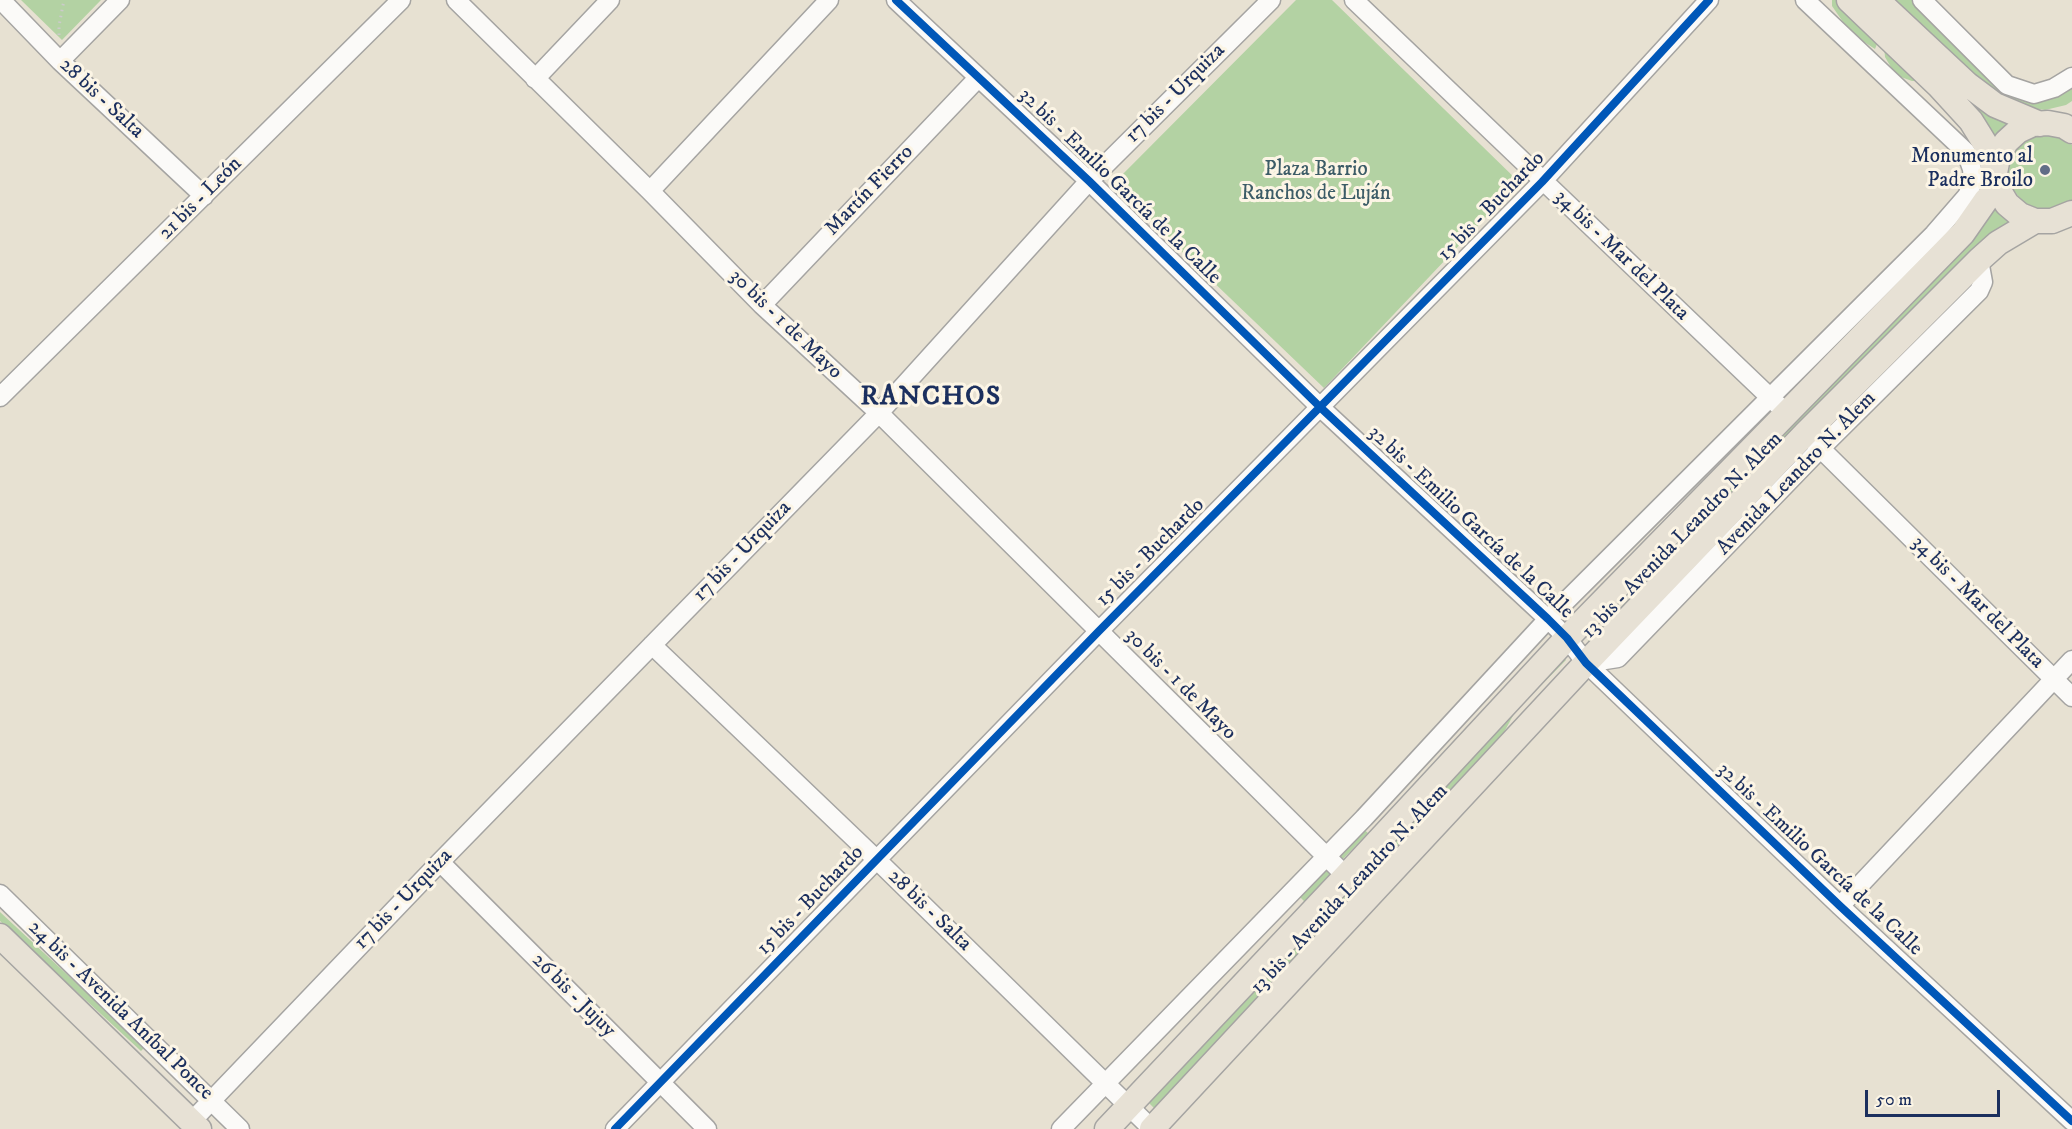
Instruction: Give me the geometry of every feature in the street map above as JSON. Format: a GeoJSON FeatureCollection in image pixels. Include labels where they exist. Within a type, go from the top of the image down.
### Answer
{"type":"FeatureCollection","features":[{"type":"Feature","properties":{"kind":"main road"},"geometry":{"type":"LineString","coordinates":[[1849,0],[1938,85],[1971,121],[1989,150],[1997,184],[2007,204],[2020,215],[2058,222]]}},
{"type":"Feature","properties":{"kind":"main road"},"geometry":{"type":"LineString","coordinates":[[1877,0],[1967,84],[1995,105],[2044,123],[2064,126],[2072,132]]}},
{"type":"Feature","properties":{"kind":"main road"},"geometry":{"type":"LineString","coordinates":[[1997,184],[1995,173],[1998,157],[2006,142],[2018,131],[2032,124],[2044,123],[2072,110]]}},
{"type":"Feature","properties":{"kind":"main road","name":"13 bis - Avenida Leandro N. Alem"},"geometry":{"type":"LineString","coordinates":[[1107,1129],[1567,638],[1778,405],[1963,233],[1997,184]]}},
{"type":"Feature","properties":{"kind":"main road","name":"13 bis - Avenida Leandro N. Alem"},"geometry":{"type":"LineString","coordinates":[[1152,1129],[1586,663],[1813,441],[1979,260],[1998,243],[2058,222]]}},
{"type":"Feature","properties":{"kind":"main road","name":"24 bis - Avenida Aníbal Ponce"},"geometry":{"type":"LineString","coordinates":[[0,936],[195,1125]]}},
{"type":"Feature","properties":{"kind":"street","name":"28 bis - Salta"},"geometry":{"type":"LineString","coordinates":[[1,0],[60,61],[204,196]]}},
{"type":"Feature","properties":{"kind":"street"},"geometry":{"type":"LineString","coordinates":[[60,61],[120,0]]}},
{"type":"Feature","properties":{"kind":"street","name":"21 bis - León"},"geometry":{"type":"LineString","coordinates":[[0,397],[401,0]]}},
{"type":"Feature","properties":{"kind":"street","name":"30 bis - 1 de Mayo"},"geometry":{"type":"LineString","coordinates":[[456,0],[650,190],[762,305],[879,413],[1346,876]]}},
{"type":"Feature","properties":{"kind":"street"},"geometry":{"type":"LineString","coordinates":[[535,79],[610,0]]}},
{"type":"Feature","properties":{"kind":"street"},"geometry":{"type":"LineString","coordinates":[[650,190],[829,0]]}},
{"type":"Feature","properties":{"kind":"street","name":"32 bis - Emilio García de la Calle"},"geometry":{"type":"LineString","coordinates":[[896,0],[1089,181],[1321,408],[1548,619],[1567,638],[1586,663],[1840,906],[2072,1120]]}},
{"type":"Feature","properties":{"kind":"street","name":"17 bis - Urquiza"},"geometry":{"type":"LineString","coordinates":[[195,1125],[212,1101],[440,862],[879,413],[1089,181],[1271,0]]}},
{"type":"Feature","properties":{"kind":"street","name":"34 bis - Mar del Plata"},"geometry":{"type":"LineString","coordinates":[[1354,0],[1778,405]]}},
{"type":"Feature","properties":{"kind":"street","name":"15 bis - Buchardo"},"geometry":{"type":"LineString","coordinates":[[615,1129],[1099,631],[1542,182],[1709,0]]}},
{"type":"Feature","properties":{"kind":"street","name":"13 bis - Avenida Leandro N. Alem"},"geometry":{"type":"LineString","coordinates":[[1061,1129],[1327,856],[1548,619],[1778,405],[1955,212],[1967,196],[1973,182],[1972,169],[1966,152],[1805,0]]}},
{"type":"Feature","properties":{"kind":"street"},"geometry":{"type":"LineString","coordinates":[[1923,0],[2007,85],[2034,94],[2054,88],[2072,76]]}},
{"type":"Feature","properties":{"kind":"street","name":"Martín Fierro"},"geometry":{"type":"LineString","coordinates":[[762,305],[978,78]]}},
{"type":"Feature","properties":{"kind":"street","name":"34 bis - Mar del Plata"},"geometry":{"type":"LineString","coordinates":[[1813,441],[2072,697]]}},
{"type":"Feature","properties":{"kind":"street","name":"28 bis - Salta"},"geometry":{"type":"LineString","coordinates":[[652,645],[876,859],[1152,1129]]}},
{"type":"Feature","properties":{"kind":"street"},"geometry":{"type":"LineString","coordinates":[[1840,906],[2072,660]]}},
{"type":"Feature","properties":{"kind":"street","name":"26 bis - Jujuy"},"geometry":{"type":"LineString","coordinates":[[440,862],[707,1129]]}},
{"type":"Feature","properties":{"kind":"street","name":"24 bis - Avenida Aníbal Ponce"},"geometry":{"type":"LineString","coordinates":[[0,894],[240,1129]]}},
{"type":"Feature","properties":{"kind":"path"},"geometry":{"type":"LineString","coordinates":[[60,61],[59,26],[64,0]]}},
{"type":"Feature","properties":{"kind":"green space"},"geometry":{"type":"Polygon","coordinates":[[[21,0],[101,0],[62,40],[21,0]]]}},
{"type":"Feature","properties":{"kind":"green space","name":"Plaza Barrio Ranchos de Luján"},"geometry":{"type":"Polygon","coordinates":[[[1296,0],[1332,0],[1519,182],[1324,388],[1112,185],[1296,0]]]}},
{"type":"Feature","properties":{"kind":"green space"},"geometry":{"type":"Polygon","coordinates":[[[1832,0],[1839,0],[1879,39],[1875,49],[1861,40],[1843,22],[1832,6],[1832,0]]]}},
{"type":"Feature","properties":{"kind":"green space"},"geometry":{"type":"Polygon","coordinates":[[[1890,0],[1915,0],[1999,87],[2072,86],[2072,101],[2066,105],[2045,110],[2025,107],[2001,98],[1890,0]]]}},
{"type":"Feature","properties":{"kind":"green space"},"geometry":{"type":"Polygon","coordinates":[[[1884,46],[1921,81],[1901,77],[1892,69],[1885,57],[1884,46]]]}},
{"type":"Feature","properties":{"kind":"green space"},"geometry":{"type":"Polygon","coordinates":[[[1960,91],[2009,123],[1992,137],[1960,91]]]}},
{"type":"Feature","properties":{"kind":"green space"},"geometry":{"type":"Polygon","coordinates":[[[2046,135],[2059,137],[2072,145],[2072,200],[2051,210],[2027,205],[2011,186],[2009,174],[2010,162],[2015,151],[2034,137],[2046,135]]]}},
{"type":"Feature","properties":{"kind":"green space"},"geometry":{"type":"Polygon","coordinates":[[[1992,202],[2014,222],[1982,241],[1591,645],[1588,641],[1635,593],[1654,564],[1992,202]]]}},
{"type":"Feature","properties":{"kind":"green space"},"geometry":{"type":"Polygon","coordinates":[[[1563,657],[1566,660],[1515,712],[1503,734],[1156,1110],[1147,1101],[1563,657]]]}},
{"type":"Feature","properties":{"kind":"green space"},"geometry":{"type":"Polygon","coordinates":[[[1361,827],[1368,833],[1341,861],[1335,855],[1361,827]]]}},
{"type":"Feature","properties":{"kind":"green space"},"geometry":{"type":"Polygon","coordinates":[[[1327,865],[1333,871],[1305,902],[1299,896],[1327,865]]]}},
{"type":"Feature","properties":{"kind":"green space"},"geometry":{"type":"Polygon","coordinates":[[[0,912],[145,1047],[141,1051],[0,921],[0,912]]]}},
{"type":"Feature","properties":{"kind":"cycle path"},"geometry":{"type":"LineString","coordinates":[[896,0],[1089,181],[1321,408],[1548,619],[1567,638],[1586,663],[1840,906],[2072,1121]]}},
{"type":"Feature","properties":{"kind":"cycle path"},"geometry":{"type":"LineString","coordinates":[[615,1129],[1099,631],[1542,182],[1709,0]]}},
{"type":"Feature","properties":{"kind":"place","name":"Monumento al Padre Broilo"},"geometry":{"type":"Point","coordinates":[2045,170]}},
{"type":"Feature","properties":{"kind":"district","name":"RANCHOS"},"geometry":{"type":"Point","coordinates":[931,398]}}]}
